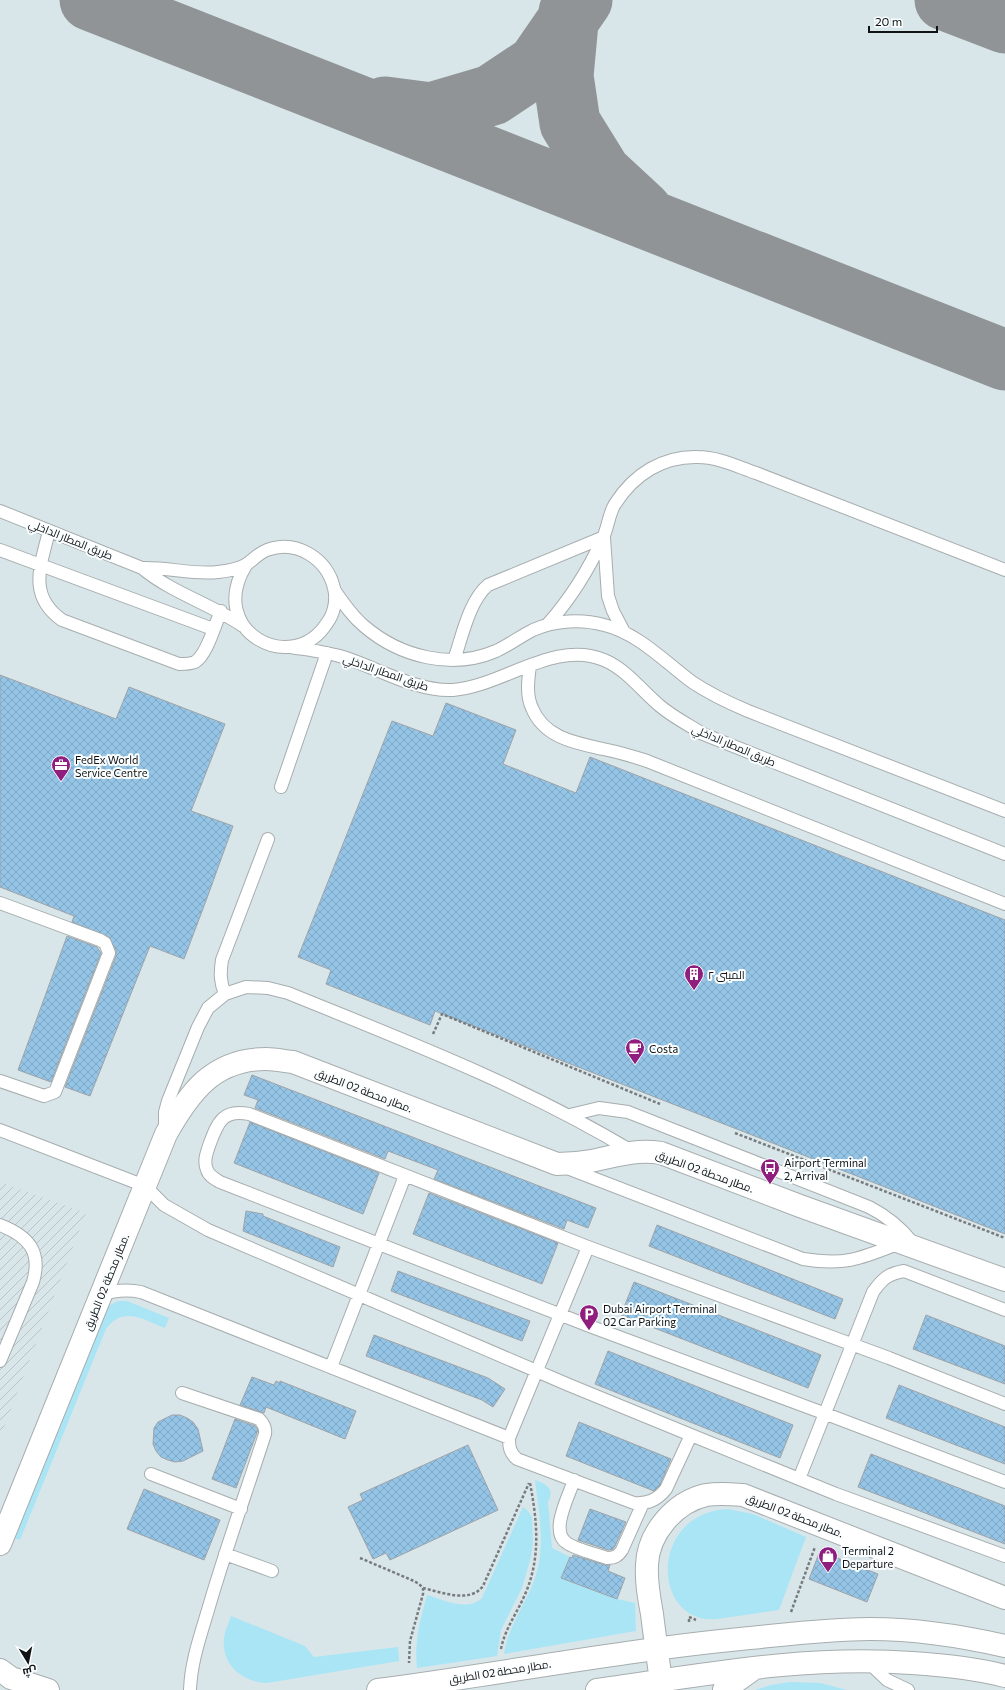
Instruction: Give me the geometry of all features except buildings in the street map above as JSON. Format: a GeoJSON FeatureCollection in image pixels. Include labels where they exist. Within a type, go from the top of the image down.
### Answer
{"type":"FeatureCollection","features":[{"type":"Feature","properties":{"kind":"street","name":"مطار محطة 02 الطريق."},"geometry":{"type":"LineString","coordinates":[[0,1544],[166,1134],[181,1108],[199,1085],[216,1072],[240,1062],[266,1059],[293,1062],[557,1164],[588,1162],[633,1152],[661,1153],[1005,1280]]}},
{"type":"Feature","properties":{"kind":"street","name":"مطار محطة 02 الطريق."},"geometry":{"type":"LineString","coordinates":[[662,1685],[647,1583],[646,1564],[650,1545],[659,1528],[672,1514],[687,1502],[705,1496],[724,1493],[743,1495],[1005,1598]]}},
{"type":"Feature","properties":{"kind":"street","name":"مطار محطة 02 الطريق."},"geometry":{"type":"LineString","coordinates":[[378,1690],[623,1652],[829,1631],[869,1629],[943,1634],[1005,1646]]}},
{"type":"Feature","properties":{"kind":"street"},"geometry":{"type":"LineString","coordinates":[[623,1652],[627,1688]]}},
{"type":"Feature","properties":{"kind":"street"},"geometry":{"type":"LineString","coordinates":[[597,1690],[662,1685],[756,1667],[812,1662],[866,1660],[950,1666],[1005,1676]]}},
{"type":"Feature","properties":{"kind":"street"},"geometry":{"type":"LineString","coordinates":[[724,1690],[756,1667]]}},
{"type":"Feature","properties":{"kind":"street"},"geometry":{"type":"LineString","coordinates":[[0,1671],[6,1690]]}},
{"type":"Feature","properties":{"kind":"street"},"geometry":{"type":"LineString","coordinates":[[0,1671],[10,1678],[48,1690]]}},
{"type":"Feature","properties":{"kind":"lane"},"geometry":{"type":"LineString","coordinates":[[548,624],[563,607],[580,582],[604,537],[614,505],[629,484],[649,468],[673,459],[699,457],[724,462],[756,473],[1005,570]]}},
{"type":"Feature","properties":{"kind":"lane","name":"طريق المطار الداخلي"},"geometry":{"type":"LineString","coordinates":[[0,511],[142,568],[160,581],[220,611],[244,626]]}},
{"type":"Feature","properties":{"kind":"lane"},"geometry":{"type":"LineString","coordinates":[[49,531],[39,576],[42,598],[54,614],[62,620],[180,664],[187,664],[201,658],[220,611]]}},
{"type":"Feature","properties":{"kind":"lane"},"geometry":{"type":"LineString","coordinates":[[604,537],[608,596],[613,611],[623,630]]}},
{"type":"Feature","properties":{"kind":"lane"},"geometry":{"type":"LineString","coordinates":[[454,660],[474,602],[482,590],[488,585],[604,537]]}},
{"type":"Feature","properties":{"kind":"lane"},"geometry":{"type":"LineString","coordinates":[[280,547],[305,551],[316,558],[326,567],[332,579],[335,591],[335,605],[331,618],[324,629],[314,638],[303,644],[290,647],[264,643],[253,636],[244,626],[238,615],[235,596],[239,577],[246,565],[256,556],[267,550],[280,547]]}},
{"type":"Feature","properties":{"kind":"lane"},"geometry":{"type":"LineString","coordinates":[[0,550],[213,630]]}},
{"type":"Feature","properties":{"kind":"lane","name":"طريق المطار الداخلي"},"geometry":{"type":"LineString","coordinates":[[142,568],[164,568],[201,573],[231,570],[246,565]]}},
{"type":"Feature","properties":{"kind":"lane"},"geometry":{"type":"LineString","coordinates":[[335,591],[363,626],[389,644],[421,657],[440,660],[478,657],[497,651],[534,630],[548,624],[585,621],[623,630],[694,683],[720,699],[748,712],[1005,811]]}},
{"type":"Feature","properties":{"kind":"lane","name":"طريق المطار الداخلي"},"geometry":{"type":"LineString","coordinates":[[290,647],[327,653],[345,658],[408,682],[429,688],[452,690],[474,687],[530,666],[567,655],[586,655],[604,660],[621,671],[661,707],[704,734],[1005,854]]}},
{"type":"Feature","properties":{"kind":"lane"},"geometry":{"type":"LineString","coordinates":[[281,787],[327,653]]}},
{"type":"Feature","properties":{"kind":"lane"},"geometry":{"type":"LineString","coordinates":[[530,666],[528,685],[532,709],[539,719],[558,736],[569,742],[617,752],[647,761],[1005,904]]}},
{"type":"Feature","properties":{"kind":"lane"},"geometry":{"type":"LineString","coordinates":[[225,994],[221,984],[220,972],[222,960],[268,839]]}},
{"type":"Feature","properties":{"kind":"lane"},"geometry":{"type":"LineString","coordinates":[[0,903],[100,940],[105,943],[109,953],[55,1092],[44,1096],[0,1081]]}},
{"type":"Feature","properties":{"kind":"lane"},"geometry":{"type":"LineString","coordinates":[[166,1134],[165,1112],[168,1101],[198,1027],[208,1008],[225,994],[246,987],[268,988],[288,993],[427,1050],[504,1083],[570,1115],[633,1152]]}},
{"type":"Feature","properties":{"kind":"lane"},"geometry":{"type":"LineString","coordinates":[[557,1164],[803,1259],[824,1262],[845,1262],[909,1245],[896,1224],[883,1214],[869,1207],[628,1112],[599,1108],[570,1115]]}},
{"type":"Feature","properties":{"kind":"lane"},"geometry":{"type":"LineString","coordinates":[[1005,1404],[852,1345],[588,1248],[248,1114],[240,1112],[231,1113],[223,1117],[217,1124],[206,1154],[205,1163],[207,1171],[213,1178],[220,1182],[561,1315],[1005,1482]]}},
{"type":"Feature","properties":{"kind":"lane"},"geometry":{"type":"LineString","coordinates":[[0,1130],[145,1186],[164,1205],[202,1227],[691,1435],[799,1479],[1005,1556]]}},
{"type":"Feature","properties":{"kind":"lane"},"geometry":{"type":"LineString","coordinates":[[331,1367],[405,1176]]}},
{"type":"Feature","properties":{"kind":"lane"},"geometry":{"type":"LineString","coordinates":[[0,1225],[22,1236],[29,1243],[34,1252],[36,1272],[0,1361]]}},
{"type":"Feature","properties":{"kind":"lane"},"geometry":{"type":"LineString","coordinates":[[588,1248],[509,1438],[511,1454],[517,1459],[634,1503],[643,1503],[654,1500],[666,1489],[691,1435]]}},
{"type":"Feature","properties":{"kind":"lane"},"geometry":{"type":"LineString","coordinates":[[799,1479],[873,1292],[881,1281],[892,1274],[904,1271],[1005,1310]]}},
{"type":"Feature","properties":{"kind":"lane"},"geometry":{"type":"LineString","coordinates":[[101,1294],[115,1290],[141,1292],[509,1438]]}},
{"type":"Feature","properties":{"kind":"lane"},"geometry":{"type":"LineString","coordinates":[[182,1393],[259,1419],[264,1425],[266,1434],[215,1586],[195,1654],[190,1690]]}},
{"type":"Feature","properties":{"kind":"lane"},"geometry":{"type":"LineString","coordinates":[[151,1474],[240,1509]]}},
{"type":"Feature","properties":{"kind":"lane"},"geometry":{"type":"LineString","coordinates":[[574,1480],[560,1521],[558,1530],[561,1538],[567,1543],[607,1558],[613,1558],[619,1555],[643,1503]]}},
{"type":"Feature","properties":{"kind":"lane"},"geometry":{"type":"LineString","coordinates":[[225,1554],[272,1571]]}},
{"type":"Feature","properties":{"kind":"lane"},"geometry":{"type":"LineString","coordinates":[[866,1660],[887,1680],[908,1690]]}},
{"type":"Feature","properties":{"kind":"path"},"geometry":{"type":"LineString","coordinates":[[360,1558],[414,1581],[422,1588],[459,1595],[473,1594],[479,1591],[483,1586],[530,1483],[536,1516],[537,1535],[534,1568],[526,1592],[503,1638],[500,1654],[502,1671]]}},
{"type":"Feature","properties":{"kind":"path"},"geometry":{"type":"LineString","coordinates":[[790,1614],[823,1526]]}},
{"type":"Feature","properties":{"kind":"path"},"geometry":{"type":"LineString","coordinates":[[412,1685],[409,1660],[410,1641],[422,1600],[422,1588]]}},
{"type":"Feature","properties":{"kind":"shaded area"},"geometry":{"type":"Polygon","coordinates":[[[0,0],[1005,0],[1005,1690],[0,1690],[0,0]]]}},
{"type":"Feature","properties":{"kind":"shaded area"},"geometry":{"type":"Polygon","coordinates":[[[0,1182],[86,1213],[0,1438],[0,1182]]]}},
{"type":"Feature","properties":{"kind":"shaded area"},"geometry":{"type":"Polygon","coordinates":[[[118,1301],[127,1301],[169,1318],[165,1328],[142,1318],[127,1316],[119,1318],[106,1329],[20,1540],[9,1537],[102,1309],[118,1301]]]}},
{"type":"Feature","properties":{"kind":"shaded area"},"geometry":{"type":"Polygon","coordinates":[[[535,1480],[546,1485],[551,1494],[548,1502],[552,1548],[570,1557],[561,1578],[617,1599],[635,1603],[636,1631],[504,1654],[509,1634],[531,1588],[538,1566],[541,1529],[535,1480]]]}},
{"type":"Feature","properties":{"kind":"shaded area"},"geometry":{"type":"Polygon","coordinates":[[[523,1507],[532,1517],[533,1541],[531,1557],[522,1588],[501,1630],[497,1656],[417,1668],[417,1640],[427,1595],[463,1605],[476,1602],[482,1598],[523,1507]]]}},
{"type":"Feature","properties":{"kind":"shaded area"},"geometry":{"type":"Polygon","coordinates":[[[728,1509],[753,1514],[806,1537],[779,1610],[717,1619],[695,1616],[680,1605],[671,1588],[668,1568],[672,1547],[683,1529],[702,1515],[728,1509]]]}},
{"type":"Feature","properties":{"kind":"shaded area"},"geometry":{"type":"Polygon","coordinates":[[[231,1616],[305,1646],[314,1657],[398,1647],[399,1661],[267,1683],[258,1682],[249,1679],[235,1670],[226,1656],[224,1637],[231,1616]]]}},
{"type":"Feature","properties":{"kind":"shaded area"},"geometry":{"type":"Polygon","coordinates":[[[790,1682],[820,1683],[847,1690],[755,1690],[771,1685],[790,1682]]]}},
{"type":"Feature","properties":{"kind":"taxiway"},"geometry":{"type":"LineString","coordinates":[[90,0],[1005,360]]}},
{"type":"Feature","properties":{"kind":"taxiway"},"geometry":{"type":"LineString","coordinates":[[385,107],[431,113],[492,95],[537,65],[582,0]]}},
{"type":"Feature","properties":{"kind":"taxiway"},"geometry":{"type":"LineString","coordinates":[[945,0],[1005,23]]}},
{"type":"Feature","properties":{"kind":"taxiway"},"geometry":{"type":"LineString","coordinates":[[569,12],[563,76],[570,123],[601,173],[642,211]]}},
{"type":"Feature","properties":{"kind":"place","name":"FedEx World Service Centre"},"geometry":{"type":"Point","coordinates":[61,782]}},
{"type":"Feature","properties":{"kind":"place","name":"المبنى ٢"},"geometry":{"type":"Point","coordinates":[694,991]}},
{"type":"Feature","properties":{"kind":"place","name":"Costa"},"geometry":{"type":"Point","coordinates":[635,1065]}},
{"type":"Feature","properties":{"kind":"place","name":"Airport Terminal 2, Arrival"},"geometry":{"type":"Point","coordinates":[770,1185]}},
{"type":"Feature","properties":{"kind":"place","name":"Dubai Airport Terminal 02 Car Parking"},"geometry":{"type":"Point","coordinates":[589,1331]}},
{"type":"Feature","properties":{"kind":"place","name":"Terminal 2 Departure"},"geometry":{"type":"Point","coordinates":[828,1573]}}]}
